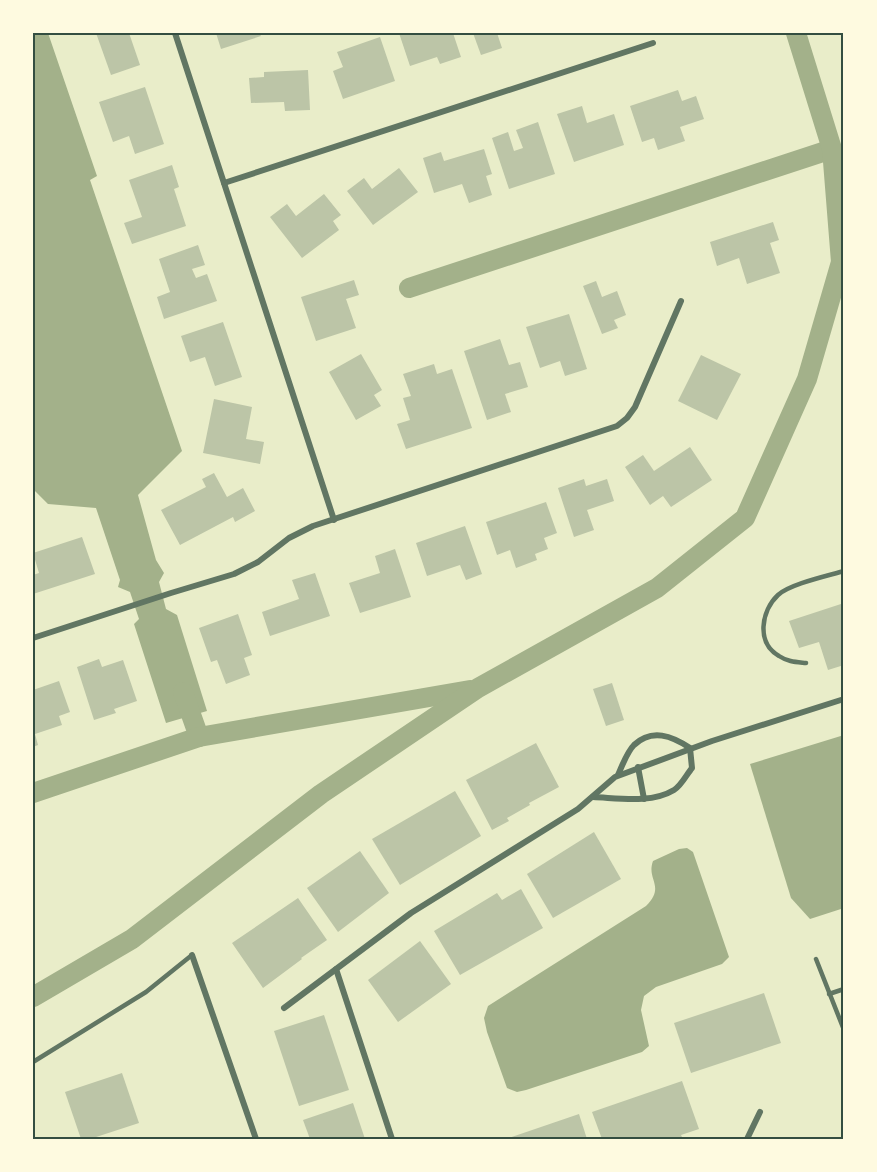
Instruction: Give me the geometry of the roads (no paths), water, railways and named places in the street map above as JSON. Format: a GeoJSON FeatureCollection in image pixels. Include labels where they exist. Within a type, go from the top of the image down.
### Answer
{"type":"FeatureCollection","features":[{"type":"Feature","properties":{"kind":"street"},"geometry":{"type":"LineString","coordinates":[[175,33],[334,520]]}},
{"type":"Feature","properties":{"kind":"street"},"geometry":{"type":"LineString","coordinates":[[224,183],[653,43]]}},
{"type":"Feature","properties":{"kind":"street"},"geometry":{"type":"LineString","coordinates":[[33,638],[234,574],[258,562],[289,538],[313,526],[617,426],[627,418],[634,407],[681,301]]}},
{"type":"Feature","properties":{"kind":"street"},"geometry":{"type":"LineString","coordinates":[[617,775],[690,748],[844,699]]}},
{"type":"Feature","properties":{"kind":"street"},"geometry":{"type":"LineString","coordinates":[[284,1008],[411,913],[578,809],[617,775],[633,746],[657,734],[690,748]]}},
{"type":"Feature","properties":{"kind":"street"},"geometry":{"type":"LineString","coordinates":[[592,797],[644,799],[676,790],[692,768],[690,748]]}},
{"type":"Feature","properties":{"kind":"street"},"geometry":{"type":"LineString","coordinates":[[638,767],[644,799]]}},
{"type":"Feature","properties":{"kind":"street"},"geometry":{"type":"LineString","coordinates":[[192,955],[256,1139]]}},
{"type":"Feature","properties":{"kind":"street"},"geometry":{"type":"LineString","coordinates":[[336,969],[392,1139]]}},
{"type":"Feature","properties":{"kind":"street"},"geometry":{"type":"LineString","coordinates":[[747,1139],[760,1112]]}},
{"type":"Feature","properties":{"kind":"lane"},"geometry":{"type":"LineString","coordinates":[[806,663],[790,662],[777,655],[768,645],[764,633],[766,612],[779,593],[844,571]]}},
{"type":"Feature","properties":{"kind":"lane"},"geometry":{"type":"LineString","coordinates":[[33,1062],[146,992],[192,955]]}},
{"type":"Feature","properties":{"kind":"lane"},"geometry":{"type":"LineString","coordinates":[[816,959],[844,1030]]}},
{"type":"Feature","properties":{"kind":"lane"},"geometry":{"type":"LineString","coordinates":[[829,994],[844,989]]}},
{"type":"Feature","properties":{"kind":"waterway"},"geometry":{"type":"LineString","coordinates":[[33,997],[132,939],[321,794],[478,688],[657,588],[745,518],[807,379],[841,262],[832,149],[796,33]]}},
{"type":"Feature","properties":{"kind":"waterway"},"geometry":{"type":"LineString","coordinates":[[409,288],[832,149]]}},
{"type":"Feature","properties":{"kind":"waterway"},"geometry":{"type":"LineString","coordinates":[[33,793],[199,737],[470,690]]}},
{"type":"Feature","properties":{"kind":"waterway"},"geometry":{"type":"LineString","coordinates":[[183,692],[199,737]]}}]}
